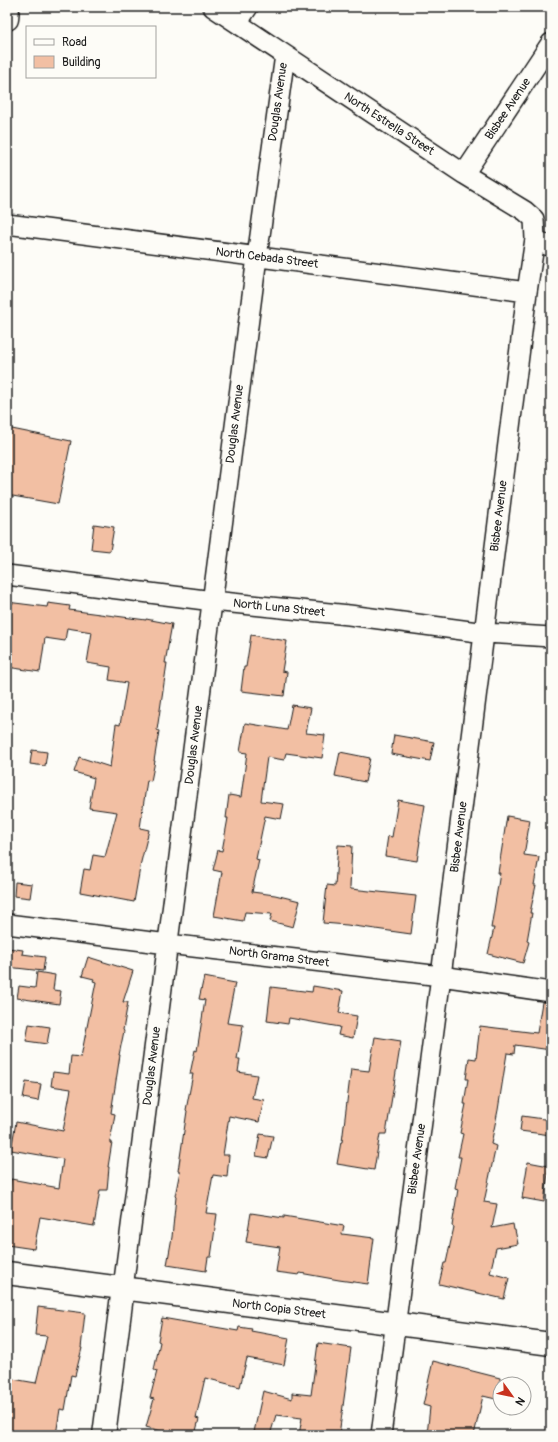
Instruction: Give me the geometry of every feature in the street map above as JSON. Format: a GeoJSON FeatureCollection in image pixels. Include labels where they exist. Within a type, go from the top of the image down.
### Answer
{"type":"FeatureCollection","features":[{"type":"Feature","properties":{"kind":"main road"},"geometry":{"type":"LineString","coordinates":[[7,19],[8,7]]}},
{"type":"Feature","properties":{"kind":"main road","name":"North Copia Street"},"geometry":{"type":"LineString","coordinates":[[7,1273],[551,1344]]}},
{"type":"Feature","properties":{"kind":"main road","name":"Douglas Avenue"},"geometry":{"type":"LineString","coordinates":[[104,1435],[123,1288]]}},
{"type":"Feature","properties":{"kind":"street","name":"North Estrella Street"},"geometry":{"type":"LineString","coordinates":[[212,7],[464,174],[525,210],[534,219],[543,243]]}},
{"type":"Feature","properties":{"kind":"street"},"geometry":{"type":"LineString","coordinates":[[237,23],[248,7]]}},
{"type":"Feature","properties":{"kind":"street","name":"Bisbee Avenue"},"geometry":{"type":"LineString","coordinates":[[464,174],[551,43]]}},
{"type":"Feature","properties":{"kind":"street","name":"Douglas Avenue"},"geometry":{"type":"LineString","coordinates":[[123,1288],[257,257],[285,55]]}},
{"type":"Feature","properties":{"kind":"street","name":"North Cebada Street"},"geometry":{"type":"LineString","coordinates":[[7,224],[527,292]]}},
{"type":"Feature","properties":{"kind":"street","name":"Bisbee Avenue"},"geometry":{"type":"LineString","coordinates":[[381,1435],[485,632],[527,292],[543,243]]}},
{"type":"Feature","properties":{"kind":"street","name":"North Luna Street"},"geometry":{"type":"LineString","coordinates":[[7,575],[212,601],[485,632],[551,637]]}},
{"type":"Feature","properties":{"kind":"street","name":"North Grama Street"},"geometry":{"type":"LineString","coordinates":[[7,924],[441,976],[551,992]]}},
{"type":"Feature","properties":{"kind":"building"},"geometry":{"type":"Polygon","coordinates":[[[7,428],[71,441],[58,504],[7,495],[7,428]]]}},
{"type":"Feature","properties":{"kind":"building"},"geometry":{"type":"Polygon","coordinates":[[[94,524],[114,527],[110,551],[91,549],[94,524]]]}},
{"type":"Feature","properties":{"kind":"building"},"geometry":{"type":"Polygon","coordinates":[[[7,602],[47,607],[48,603],[70,606],[69,610],[146,619],[172,624],[165,663],[167,663],[157,730],[159,731],[155,761],[151,781],[147,780],[140,828],[149,830],[141,862],[134,902],[80,892],[84,869],[90,870],[93,855],[105,857],[117,812],[89,808],[94,778],[74,772],[79,757],[110,767],[116,724],[120,725],[127,683],[109,680],[111,667],[87,663],[92,632],[67,628],[65,641],[45,638],[40,672],[7,667],[7,602]]]}},
{"type":"Feature","properties":{"kind":"building"},"geometry":{"type":"Polygon","coordinates":[[[251,635],[287,641],[282,671],[287,672],[284,696],[241,691],[244,667],[246,667],[251,635]]]}},
{"type":"Feature","properties":{"kind":"building"},"geometry":{"type":"Polygon","coordinates":[[[292,705],[311,708],[306,733],[325,735],[322,758],[286,753],[284,760],[267,757],[261,801],[284,804],[281,819],[265,816],[256,859],[259,860],[252,892],[275,895],[300,901],[293,927],[270,921],[272,914],[245,912],[243,921],[214,916],[222,872],[213,870],[218,850],[222,851],[228,818],[226,818],[229,795],[241,797],[247,753],[240,752],[245,723],[287,730],[292,705]]]}},
{"type":"Feature","properties":{"kind":"building"},"geometry":{"type":"Polygon","coordinates":[[[394,735],[434,742],[430,761],[391,754],[394,735]]]}},
{"type":"Feature","properties":{"kind":"building"},"geometry":{"type":"Polygon","coordinates":[[[32,750],[47,752],[45,766],[30,764],[32,750]]]}},
{"type":"Feature","properties":{"kind":"building"},"geometry":{"type":"Polygon","coordinates":[[[340,752],[370,758],[365,782],[335,776],[340,752]]]}},
{"type":"Feature","properties":{"kind":"building"},"geometry":{"type":"Polygon","coordinates":[[[398,800],[425,805],[417,861],[385,856],[388,836],[392,837],[398,800]]]}},
{"type":"Feature","properties":{"kind":"building"},"geometry":{"type":"Polygon","coordinates":[[[507,816],[530,820],[524,855],[539,857],[534,885],[536,885],[530,913],[532,913],[527,941],[529,942],[523,963],[488,954],[494,928],[491,928],[507,816]]]}},
{"type":"Feature","properties":{"kind":"building"},"geometry":{"type":"Polygon","coordinates":[[[338,845],[352,846],[351,889],[416,896],[411,934],[323,923],[327,885],[335,886],[338,845]]]}},
{"type":"Feature","properties":{"kind":"building"},"geometry":{"type":"Polygon","coordinates":[[[15,882],[32,884],[30,898],[14,896],[15,882]]]}},
{"type":"Feature","properties":{"kind":"building"},"geometry":{"type":"Polygon","coordinates":[[[8,948],[23,950],[22,954],[45,957],[43,971],[7,967],[8,948]]]}},
{"type":"Feature","properties":{"kind":"building"},"geometry":{"type":"Polygon","coordinates":[[[88,957],[133,971],[123,1002],[128,1002],[111,1113],[115,1114],[110,1142],[112,1142],[108,1167],[107,1190],[100,1190],[94,1226],[40,1217],[34,1249],[7,1245],[7,1202],[11,1179],[59,1188],[63,1159],[11,1150],[16,1122],[63,1131],[71,1089],[51,1086],[53,1072],[69,1074],[71,1056],[81,1057],[96,982],[93,981],[94,979],[82,976],[88,957]]]}},
{"type":"Feature","properties":{"kind":"building"},"geometry":{"type":"Polygon","coordinates":[[[37,972],[55,975],[53,990],[61,991],[59,1004],[17,998],[19,986],[35,988],[37,972]]]}},
{"type":"Feature","properties":{"kind":"building"},"geometry":{"type":"Polygon","coordinates":[[[204,977],[235,983],[227,1023],[243,1025],[237,1059],[240,1059],[238,1072],[257,1075],[252,1098],[264,1100],[259,1122],[229,1116],[223,1155],[229,1155],[227,1177],[213,1175],[206,1213],[217,1214],[211,1257],[208,1257],[206,1271],[167,1265],[172,1237],[175,1196],[180,1171],[178,1171],[186,1110],[193,1074],[190,1074],[195,1050],[197,1051],[205,1000],[199,999],[204,977]]]}},
{"type":"Feature","properties":{"kind":"building"},"geometry":{"type":"Polygon","coordinates":[[[313,986],[343,991],[339,1013],[357,1016],[353,1038],[338,1035],[340,1027],[289,1018],[288,1024],[267,1021],[271,987],[312,992],[313,986]]]}},
{"type":"Feature","properties":{"kind":"building"},"geometry":{"type":"Polygon","coordinates":[[[542,1002],[551,1003],[551,1050],[515,1045],[514,1054],[507,1053],[491,1144],[496,1146],[484,1202],[497,1204],[492,1228],[513,1224],[518,1244],[496,1248],[490,1273],[509,1278],[504,1299],[439,1284],[444,1263],[446,1263],[454,1227],[452,1226],[458,1189],[455,1188],[461,1157],[458,1157],[463,1134],[460,1133],[466,1104],[464,1104],[468,1079],[466,1079],[469,1058],[476,1059],[480,1026],[537,1033],[542,1002]]]}},
{"type":"Feature","properties":{"kind":"building"},"geometry":{"type":"Polygon","coordinates":[[[29,1024],[50,1027],[47,1044],[26,1041],[29,1024]]]}},
{"type":"Feature","properties":{"kind":"building"},"geometry":{"type":"Polygon","coordinates":[[[375,1037],[401,1041],[386,1134],[380,1134],[374,1170],[337,1164],[342,1142],[351,1069],[369,1071],[375,1037]]]}},
{"type":"Feature","properties":{"kind":"building"},"geometry":{"type":"Polygon","coordinates":[[[26,1082],[41,1084],[38,1101],[23,1098],[26,1082]]]}},
{"type":"Feature","properties":{"kind":"building"},"geometry":{"type":"Polygon","coordinates":[[[522,1116],[551,1120],[551,1135],[520,1131],[522,1116]]]}},
{"type":"Feature","properties":{"kind":"building"},"geometry":{"type":"Polygon","coordinates":[[[260,1134],[273,1136],[268,1158],[256,1156],[260,1134]]]}},
{"type":"Feature","properties":{"kind":"building"},"geometry":{"type":"Polygon","coordinates":[[[528,1162],[549,1166],[544,1202],[522,1198],[528,1162]]]}},
{"type":"Feature","properties":{"kind":"building"},"geometry":{"type":"Polygon","coordinates":[[[251,1213],[284,1218],[284,1216],[344,1226],[342,1234],[374,1238],[368,1284],[300,1273],[299,1275],[276,1272],[280,1247],[246,1242],[251,1213]]]}},
{"type":"Feature","properties":{"kind":"building"},"geometry":{"type":"Polygon","coordinates":[[[38,1307],[85,1313],[82,1348],[75,1376],[71,1375],[65,1410],[60,1409],[56,1435],[7,1435],[7,1378],[36,1383],[47,1336],[35,1335],[38,1307]]]}},
{"type":"Feature","properties":{"kind":"building"},"geometry":{"type":"Polygon","coordinates":[[[162,1318],[238,1331],[239,1327],[252,1329],[251,1331],[289,1338],[284,1365],[247,1358],[240,1387],[205,1378],[196,1418],[199,1419],[195,1435],[176,1435],[146,1427],[154,1399],[150,1398],[157,1371],[154,1370],[160,1342],[158,1341],[162,1318]]]}},
{"type":"Feature","properties":{"kind":"building"},"geometry":{"type":"Polygon","coordinates":[[[318,1343],[351,1348],[339,1435],[299,1435],[302,1418],[276,1415],[270,1435],[254,1432],[263,1391],[292,1399],[292,1393],[311,1395],[318,1343]]]}},
{"type":"Feature","properties":{"kind":"building"},"geometry":{"type":"Polygon","coordinates":[[[433,1361],[492,1376],[492,1398],[483,1396],[474,1435],[427,1435],[430,1407],[423,1405],[433,1361]]]}}]}
